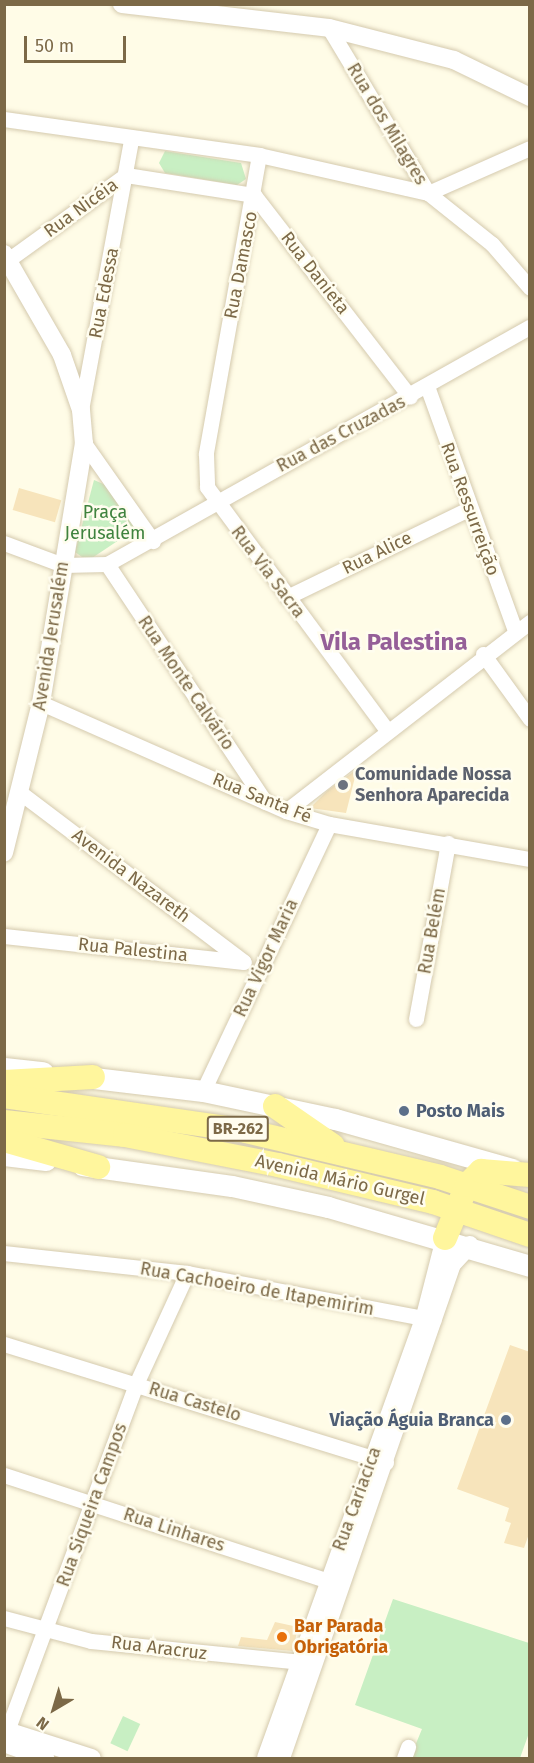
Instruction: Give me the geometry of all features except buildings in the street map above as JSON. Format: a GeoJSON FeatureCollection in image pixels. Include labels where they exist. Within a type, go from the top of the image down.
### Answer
{"type":"FeatureCollection","features":[{"type":"Feature","properties":{"kind":"main road","name":"BR-262"},"geometry":{"type":"LineString","coordinates":[[4,1068],[203,1091],[450,1147],[530,1175]]}},
{"type":"Feature","properties":{"kind":"main road"},"geometry":{"type":"LineString","coordinates":[[4,1082],[93,1077]]}},
{"type":"Feature","properties":{"kind":"main road","name":"Avenida Mário Gurgel"},"geometry":{"type":"LineString","coordinates":[[4,1096],[246,1131],[467,1185],[530,1207]]}},
{"type":"Feature","properties":{"kind":"main road"},"geometry":{"type":"LineString","coordinates":[[275,1106],[345,1154]]}},
{"type":"Feature","properties":{"kind":"main road","name":"Avenida Mário Gurgel"},"geometry":{"type":"LineString","coordinates":[[4,1122],[158,1141],[456,1210],[530,1234]]}},
{"type":"Feature","properties":{"kind":"main road"},"geometry":{"type":"LineString","coordinates":[[4,1140],[98,1167]]}},
{"type":"Feature","properties":{"kind":"main road","name":"Avenida Mário Gurgel"},"geometry":{"type":"LineString","coordinates":[[4,1155],[231,1186],[445,1238],[530,1266]]}},
{"type":"Feature","properties":{"kind":"main road"},"geometry":{"type":"LineString","coordinates":[[445,1238],[467,1185],[481,1171],[530,1175]]}},
{"type":"Feature","properties":{"kind":"street"},"geometry":{"type":"LineString","coordinates":[[122,4],[329,28],[454,60],[530,97]]}},
{"type":"Feature","properties":{"kind":"street","name":"Rua dos Milagres"},"geometry":{"type":"LineString","coordinates":[[329,28],[428,193],[492,244],[530,288]]}},
{"type":"Feature","properties":{"kind":"street"},"geometry":{"type":"LineString","coordinates":[[4,119],[131,141],[259,155],[428,193],[530,148]]}},
{"type":"Feature","properties":{"kind":"street","name":"Rua Nicéia"},"geometry":{"type":"LineString","coordinates":[[6,257],[126,175],[131,141]]}},
{"type":"Feature","properties":{"kind":"street","name":"Rua Damasco"},"geometry":{"type":"LineString","coordinates":[[215,501],[207,487],[206,454],[254,195],[259,155]]}},
{"type":"Feature","properties":{"kind":"street"},"geometry":{"type":"LineString","coordinates":[[126,175],[254,195]]}},
{"type":"Feature","properties":{"kind":"street","name":"Rua Edessa"},"geometry":{"type":"LineString","coordinates":[[81,410],[126,175]]}},
{"type":"Feature","properties":{"kind":"street","name":"Rua Danieta"},"geometry":{"type":"LineString","coordinates":[[254,195],[410,397]]}},
{"type":"Feature","properties":{"kind":"street","name":"Avenida Jerusalém"},"geometry":{"type":"LineString","coordinates":[[4,853],[41,703],[84,443],[81,410],[62,355],[6,257]]}},
{"type":"Feature","properties":{"kind":"street","name":"Rua das Cruzadas"},"geometry":{"type":"LineString","coordinates":[[63,565],[107,564],[153,541],[215,501],[410,397],[530,327]]}},
{"type":"Feature","properties":{"kind":"street","name":"Rua Ressurreição"},"geometry":{"type":"LineString","coordinates":[[427,386],[468,509],[515,631]]}},
{"type":"Feature","properties":{"kind":"street"},"geometry":{"type":"LineString","coordinates":[[84,443],[153,541]]}},
{"type":"Feature","properties":{"kind":"street","name":"Rua Via Sacra"},"geometry":{"type":"LineString","coordinates":[[215,501],[386,729]]}},
{"type":"Feature","properties":{"kind":"street","name":"Rua Alice"},"geometry":{"type":"LineString","coordinates":[[287,597],[468,509]]}},
{"type":"Feature","properties":{"kind":"street"},"geometry":{"type":"LineString","coordinates":[[4,543],[63,565]]}},
{"type":"Feature","properties":{"kind":"street","name":"Rua Monte Calvário"},"geometry":{"type":"LineString","coordinates":[[107,564],[265,802]]}},
{"type":"Feature","properties":{"kind":"street"},"geometry":{"type":"LineString","coordinates":[[286,811],[386,729],[483,654],[530,622]]}},
{"type":"Feature","properties":{"kind":"street"},"geometry":{"type":"LineString","coordinates":[[483,654],[530,719]]}},
{"type":"Feature","properties":{"kind":"street","name":"Rua Santa Fé"},"geometry":{"type":"LineString","coordinates":[[41,703],[286,811],[329,824],[530,859]]}},
{"type":"Feature","properties":{"kind":"street","name":"Avenida Nazareth"},"geometry":{"type":"LineString","coordinates":[[18,791],[244,962]]}},
{"type":"Feature","properties":{"kind":"street","name":"Rua Vigor Maria"},"geometry":{"type":"LineString","coordinates":[[203,1091],[329,824]]}},
{"type":"Feature","properties":{"kind":"street","name":"Rua Belém"},"geometry":{"type":"LineString","coordinates":[[416,1019],[448,843]]}},
{"type":"Feature","properties":{"kind":"street","name":"Rua Palestina"},"geometry":{"type":"LineString","coordinates":[[4,936],[244,962],[262,966]]}},
{"type":"Feature","properties":{"kind":"street","name":"Rua Cariacica"},"geometry":{"type":"LineString","coordinates":[[430,1320],[445,1238]]}},
{"type":"Feature","properties":{"kind":"street","name":"Rua Cariacica"},"geometry":{"type":"LineString","coordinates":[[280,1758],[308,1663],[378,1459],[452,1264],[470,1245]]}},
{"type":"Feature","properties":{"kind":"street","name":"Rua Cachoeiro de Itapemirim"},"geometry":{"type":"LineString","coordinates":[[4,1253],[187,1273],[430,1320]]}},
{"type":"Feature","properties":{"kind":"street","name":"Rua Siqueira Campos"},"geometry":{"type":"LineString","coordinates":[[5,1736],[46,1631],[136,1384],[187,1273]]}},
{"type":"Feature","properties":{"kind":"street","name":"Rua Castelo"},"geometry":{"type":"LineString","coordinates":[[4,1344],[378,1459]]}},
{"type":"Feature","properties":{"kind":"street","name":"Rua Linhares"},"geometry":{"type":"LineString","coordinates":[[4,1475],[335,1584]]}},
{"type":"Feature","properties":{"kind":"street","name":"Rua Aracruz"},"geometry":{"type":"LineString","coordinates":[[4,1618],[46,1631],[308,1663]]}},
{"type":"Feature","properties":{"kind":"street","name":"Rua Cariacica"},"geometry":{"type":"LineString","coordinates":[[266,1758],[308,1663]]}},
{"type":"Feature","properties":{"kind":"street"},"geometry":{"type":"LineString","coordinates":[[5,1736],[45,1758]]}},
{"type":"Feature","properties":{"kind":"street"},"geometry":{"type":"LineString","coordinates":[[5,1736],[92,1758]]}},
{"type":"Feature","properties":{"kind":"green space"},"geometry":{"type":"Polygon","coordinates":[[[165,151],[241,163],[246,179],[237,185],[165,173],[159,163],[165,151]]]}},
{"type":"Feature","properties":{"kind":"green space","name":"Praça Jerusalém"},"geometry":{"type":"Polygon","coordinates":[[[94,480],[108,486],[137,528],[92,558],[82,557],[75,552],[94,480]]]}},
{"type":"Feature","properties":{"kind":"green space"},"geometry":{"type":"Polygon","coordinates":[[[393,1599],[529,1643],[529,1733],[520,1758],[410,1758],[422,1729],[355,1705],[393,1599]]]}},
{"type":"Feature","properties":{"kind":"green space"},"geometry":{"type":"Polygon","coordinates":[[[123,1716],[140,1724],[128,1751],[110,1743],[123,1716]]]}},
{"type":"Feature","properties":{"kind":"place","name":"Comunidade Nossa Senhora Aparecida"},"geometry":{"type":"Point","coordinates":[343,785]}},
{"type":"Feature","properties":{"kind":"place","name":"Posto Mais"},"geometry":{"type":"Point","coordinates":[404,1111]}},
{"type":"Feature","properties":{"kind":"place","name":"Viação Águia Branca"},"geometry":{"type":"Point","coordinates":[506,1420]}},
{"type":"Feature","properties":{"kind":"place","name":"Bar Parada Obrigatória"},"geometry":{"type":"Point","coordinates":[282,1637]}},
{"type":"Feature","properties":{"kind":"district","name":"Vila Palestina"},"geometry":{"type":"Point","coordinates":[394,643]}}]}
